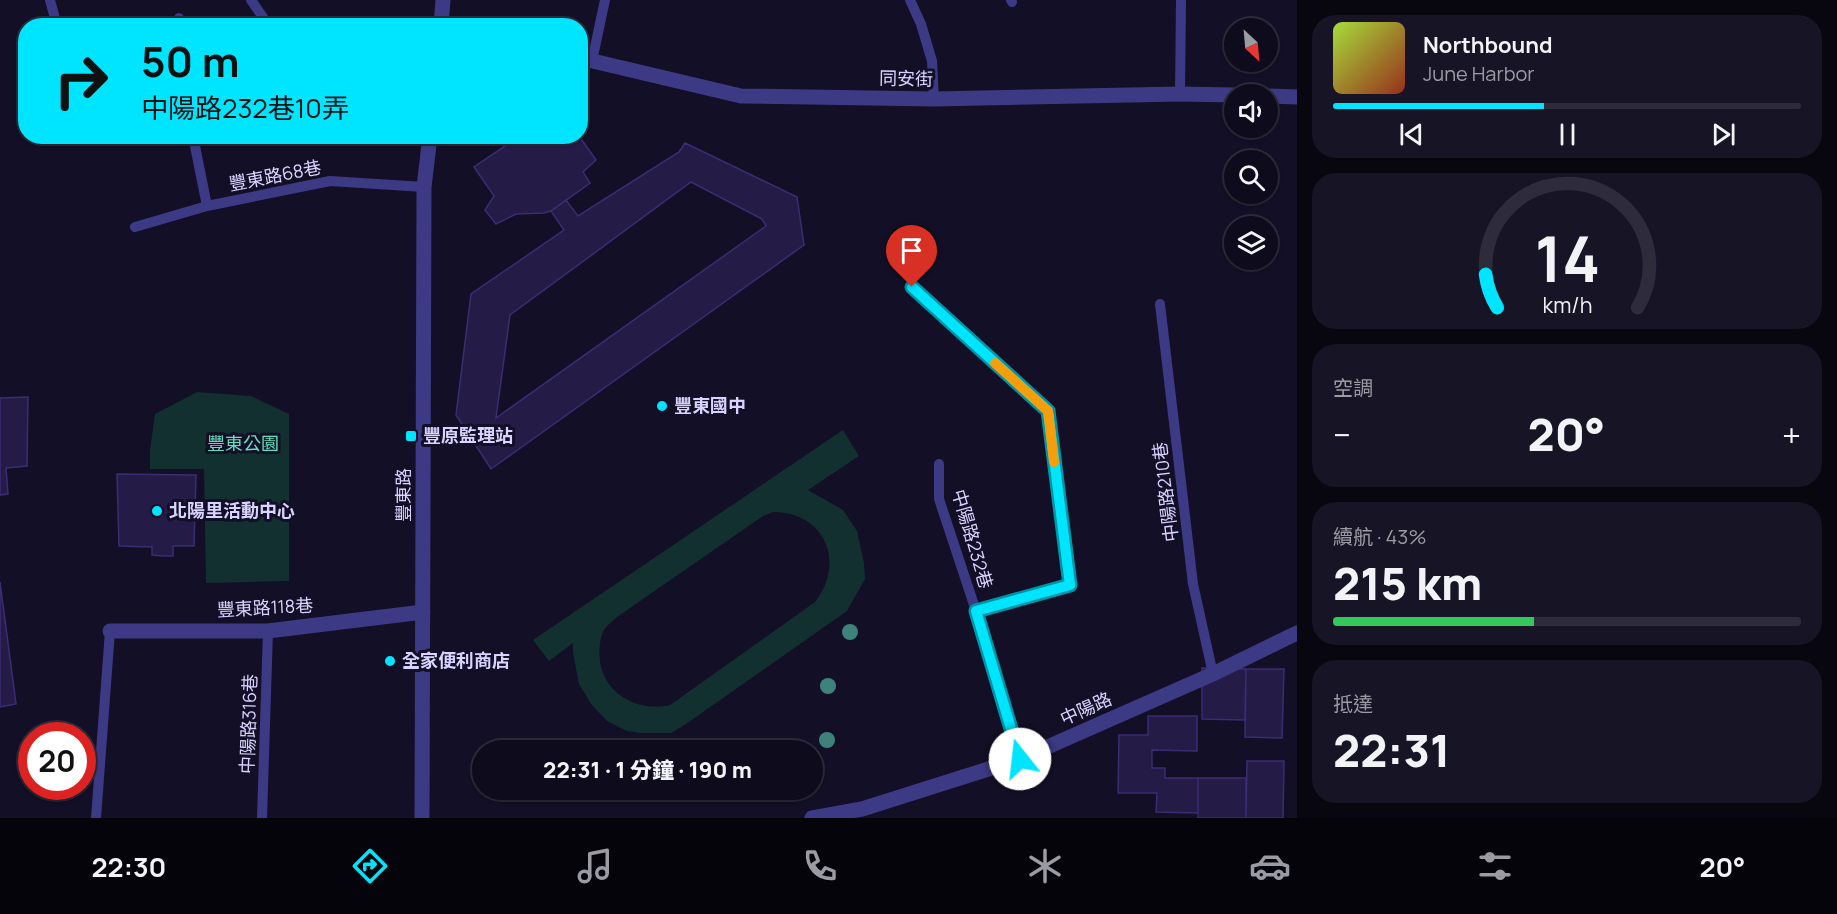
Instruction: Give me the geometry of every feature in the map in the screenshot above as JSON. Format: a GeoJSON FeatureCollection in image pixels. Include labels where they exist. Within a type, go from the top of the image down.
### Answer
{"type":"FeatureCollection","features":[{"type":"Feature","properties":{"kind":"street"},"geometry":{"type":"LineString","coordinates":[[442,18],[443,0]]}},
{"type":"Feature","properties":{"kind":"street","name":"同安街"},"geometry":{"type":"LineString","coordinates":[[588,59],[741,96],[934,99],[1180,93],[1224,95]]}},
{"type":"Feature","properties":{"kind":"street"},"geometry":{"type":"LineString","coordinates":[[1278,97],[1297,98]]}},
{"type":"Feature","properties":{"kind":"street","name":"豐東路"},"geometry":{"type":"LineString","coordinates":[[422,818],[424,187],[429,144]]}},
{"type":"Feature","properties":{"kind":"street","name":"豐東路118巷"},"geometry":{"type":"LineString","coordinates":[[110,631],[268,631],[423,612]]}},
{"type":"Feature","properties":{"kind":"street","name":"中陽路"},"geometry":{"type":"LineString","coordinates":[[812,818],[862,809],[1020,759],[1213,674],[1297,633]]}},
{"type":"Feature","properties":{"kind":"lane"},"geometry":{"type":"LineString","coordinates":[[50,0],[55,18]]}},
{"type":"Feature","properties":{"kind":"lane"},"geometry":{"type":"LineString","coordinates":[[251,0],[263,18]]}},
{"type":"Feature","properties":{"kind":"lane"},"geometry":{"type":"LineString","coordinates":[[588,53],[605,0]]}},
{"type":"Feature","properties":{"kind":"lane"},"geometry":{"type":"LineString","coordinates":[[910,0],[921,24],[932,61],[934,99]]}},
{"type":"Feature","properties":{"kind":"lane"},"geometry":{"type":"LineString","coordinates":[[1180,0],[1180,93]]}},
{"type":"Feature","properties":{"kind":"lane"},"geometry":{"type":"LineString","coordinates":[[195,144],[207,206]]}},
{"type":"Feature","properties":{"kind":"lane","name":"豐東路68巷"},"geometry":{"type":"LineString","coordinates":[[135,226],[207,206],[330,181],[424,187]]}},
{"type":"Feature","properties":{"kind":"lane"},"geometry":{"type":"LineString","coordinates":[[912,287],[1048,411],[1070,585],[976,611]]}},
{"type":"Feature","properties":{"kind":"lane","name":"中陽路210巷"},"geometry":{"type":"LineString","coordinates":[[1160,304],[1193,584],[1213,674]]}},
{"type":"Feature","properties":{"kind":"lane","name":"中陽路232巷"},"geometry":{"type":"LineString","coordinates":[[939,464],[939,499],[976,611],[1020,759]]}},
{"type":"Feature","properties":{"kind":"lane"},"geometry":{"type":"LineString","coordinates":[[96,818],[110,631]]}},
{"type":"Feature","properties":{"kind":"lane","name":"中陽路316巷"},"geometry":{"type":"LineString","coordinates":[[262,818],[268,631]]}},
{"type":"Feature","properties":{"kind":"green space","name":"豐東公園"},"geometry":{"type":"Polygon","coordinates":[[[197,392],[251,396],[289,414],[289,581],[206,583],[204,469],[150,469],[155,414],[197,392]]]}},
{"type":"Feature","properties":{"kind":"green space"},"geometry":{"type":"Polygon","coordinates":[[[843,430],[859,456],[808,490],[843,510],[857,531],[865,579],[847,611],[686,724],[671,733],[641,733],[627,731],[607,721],[591,704],[579,684],[573,643],[549,661],[533,640],[843,430]],[[773,512],[763,516],[607,626],[600,641],[600,662],[609,684],[626,699],[636,703],[658,707],[670,705],[815,602],[824,587],[829,571],[829,556],[825,542],[817,530],[806,520],[791,514],[773,512]]]}},
{"type":"Feature","properties":{"kind":"building"},"geometry":{"type":"Polygon","coordinates":[[[685,143],[797,197],[804,245],[491,469],[456,415],[471,294],[564,230],[551,211],[566,200],[578,216],[679,152],[685,143]],[[691,182],[510,315],[496,418],[766,226],[762,219],[691,182]]]}},
{"type":"Feature","properties":{"kind":"building"},"geometry":{"type":"Polygon","coordinates":[[[508,144],[585,144],[596,160],[583,172],[590,183],[551,211],[516,214],[496,224],[485,210],[494,196],[474,167],[508,144]]]}},
{"type":"Feature","properties":{"kind":"building"},"geometry":{"type":"Polygon","coordinates":[[[28,397],[27,466],[6,468],[8,494],[0,495],[0,398],[28,397]]]}},
{"type":"Feature","properties":{"kind":"building","name":"北陽里活動中心"},"geometry":{"type":"Polygon","coordinates":[[[117,474],[196,475],[194,546],[173,546],[173,556],[163,556],[152,555],[152,547],[119,546],[117,474]]]}},
{"type":"Feature","properties":{"kind":"building"},"geometry":{"type":"Polygon","coordinates":[[[0,582],[16,704],[0,707],[0,582]]]}},
{"type":"Feature","properties":{"kind":"building"},"geometry":{"type":"Polygon","coordinates":[[[1202,668],[1246,669],[1245,720],[1202,719],[1202,668]]]}},
{"type":"Feature","properties":{"kind":"building"},"geometry":{"type":"Polygon","coordinates":[[[1246,669],[1284,669],[1282,738],[1245,737],[1246,669]]]}},
{"type":"Feature","properties":{"kind":"building"},"geometry":{"type":"Polygon","coordinates":[[[1148,716],[1197,716],[1197,751],[1152,750],[1152,768],[1165,768],[1165,778],[1198,778],[1198,813],[1156,812],[1157,793],[1118,793],[1119,735],[1148,735],[1148,716]]]}},
{"type":"Feature","properties":{"kind":"building"},"geometry":{"type":"Polygon","coordinates":[[[1247,761],[1284,761],[1283,818],[1246,818],[1247,761]]]}},
{"type":"Feature","properties":{"kind":"building"},"geometry":{"type":"Polygon","coordinates":[[[1198,778],[1246,778],[1246,818],[1198,818],[1198,778]]]}},
{"type":"Feature","properties":{"kind":"slow traffic"},"geometry":{"type":"LineString","coordinates":[[995,363],[1048,411],[1054,462]]}},
{"type":"Feature","properties":{"kind":"place","name":"豐東國中"},"geometry":{"type":"Point","coordinates":[662,406]}},
{"type":"Feature","properties":{"kind":"place","name":"豐原監理站"},"geometry":{"type":"Point","coordinates":[411,436]}},
{"type":"Feature","properties":{"kind":"place","name":"北陽里活動中心"},"geometry":{"type":"Point","coordinates":[157,511]}},
{"type":"Feature","properties":{"kind":"place","name":"全家便利商店"},"geometry":{"type":"Point","coordinates":[390,661]}},
{"type":"Feature","properties":{"kind":"route"},"geometry":{"type":"LineString","coordinates":[[912,287],[1048,411],[1070,585],[976,611],[1020,759]]}}]}
